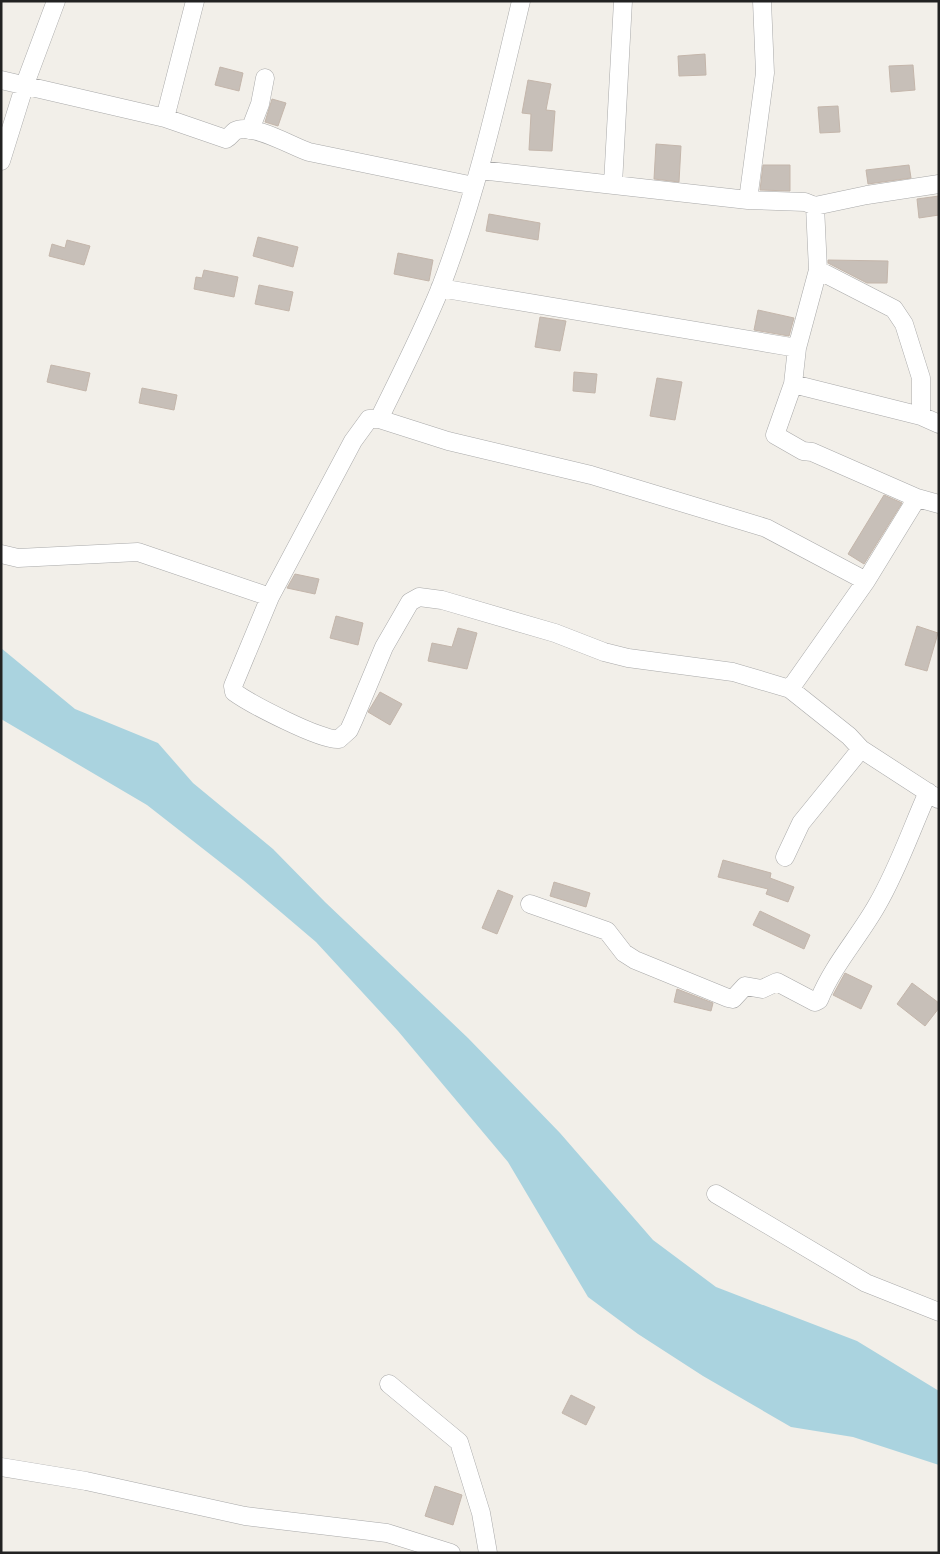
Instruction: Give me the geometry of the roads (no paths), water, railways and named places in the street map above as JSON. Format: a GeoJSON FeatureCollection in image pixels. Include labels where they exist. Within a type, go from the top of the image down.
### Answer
{"type":"FeatureCollection","features":[{"type":"Feature","properties":{"kind":"street"},"geometry":{"type":"LineString","coordinates":[[1,161],[24,84],[56,1]]}},
{"type":"Feature","properties":{"kind":"street"},"geometry":{"type":"LineString","coordinates":[[165,118],[195,1]]}},
{"type":"Feature","properties":{"kind":"street"},"geometry":{"type":"LineString","coordinates":[[379,419],[411,355],[440,288],[477,178],[522,1]]}},
{"type":"Feature","properties":{"kind":"street"},"geometry":{"type":"LineString","coordinates":[[613,184],[623,1]]}},
{"type":"Feature","properties":{"kind":"street"},"geometry":{"type":"LineString","coordinates":[[748,200],[765,73],[762,1]]}},
{"type":"Feature","properties":{"kind":"street"},"geometry":{"type":"LineString","coordinates":[[250,130],[260,104],[265,78]]}},
{"type":"Feature","properties":{"kind":"street"},"geometry":{"type":"LineString","coordinates":[[1,80],[165,118],[226,138],[236,131],[250,130],[288,141],[298,149],[310,152],[477,178],[613,184],[748,200],[805,202],[815,206],[867,194],[939,184]]}},
{"type":"Feature","properties":{"kind":"street"},"geometry":{"type":"LineString","coordinates":[[815,206],[818,270],[797,348],[793,384],[775,435],[803,451],[812,452],[917,498],[939,504]]}},
{"type":"Feature","properties":{"kind":"street"},"geometry":{"type":"LineString","coordinates":[[818,270],[894,309],[904,324],[921,378],[921,416]]}},
{"type":"Feature","properties":{"kind":"street"},"geometry":{"type":"LineString","coordinates":[[440,288],[797,348]]}},
{"type":"Feature","properties":{"kind":"street"},"geometry":{"type":"LineString","coordinates":[[793,384],[921,416],[939,424]]}},
{"type":"Feature","properties":{"kind":"street"},"geometry":{"type":"LineString","coordinates":[[530,904],[607,931],[624,953],[635,960],[728,998],[733,999],[745,986],[762,989],[777,982],[815,1002],[819,1000],[823,988],[851,941],[876,907],[934,796],[861,749],[849,736],[790,689],[733,672],[628,658],[604,652],[555,633],[442,600],[419,597],[410,602],[384,647],[349,730],[335,740],[308,730],[234,692],[233,686],[270,596],[353,441],[369,419],[379,419],[448,441],[591,475],[766,528],[866,581]]}},
{"type":"Feature","properties":{"kind":"street"},"geometry":{"type":"LineString","coordinates":[[790,689],[866,581],[917,498]]}},
{"type":"Feature","properties":{"kind":"street"},"geometry":{"type":"LineString","coordinates":[[1,554],[18,558],[138,552],[270,596]]}},
{"type":"Feature","properties":{"kind":"street"},"geometry":{"type":"LineString","coordinates":[[785,856],[801,823],[861,749]]}},
{"type":"Feature","properties":{"kind":"street"},"geometry":{"type":"LineString","coordinates":[[716,1194],[866,1283],[939,1312]]}},
{"type":"Feature","properties":{"kind":"street"},"geometry":{"type":"LineString","coordinates":[[388,1384],[459,1442],[481,1513],[488,1553]]}},
{"type":"Feature","properties":{"kind":"street"},"geometry":{"type":"LineString","coordinates":[[1,1467],[86,1481],[245,1516],[387,1533],[451,1553]]}},
{"type":"Feature","properties":{"kind":"water"},"geometry":{"type":"Polygon","coordinates":[[[1,648],[75,709],[158,743],[193,783],[273,849],[325,902],[468,1038],[560,1133],[653,1240],[716,1287],[857,1341],[939,1391],[939,1465],[853,1437],[791,1427],[703,1376],[638,1334],[588,1297],[508,1162],[398,1031],[316,942],[243,880],[147,805],[1,719],[1,648]]]}}]}
